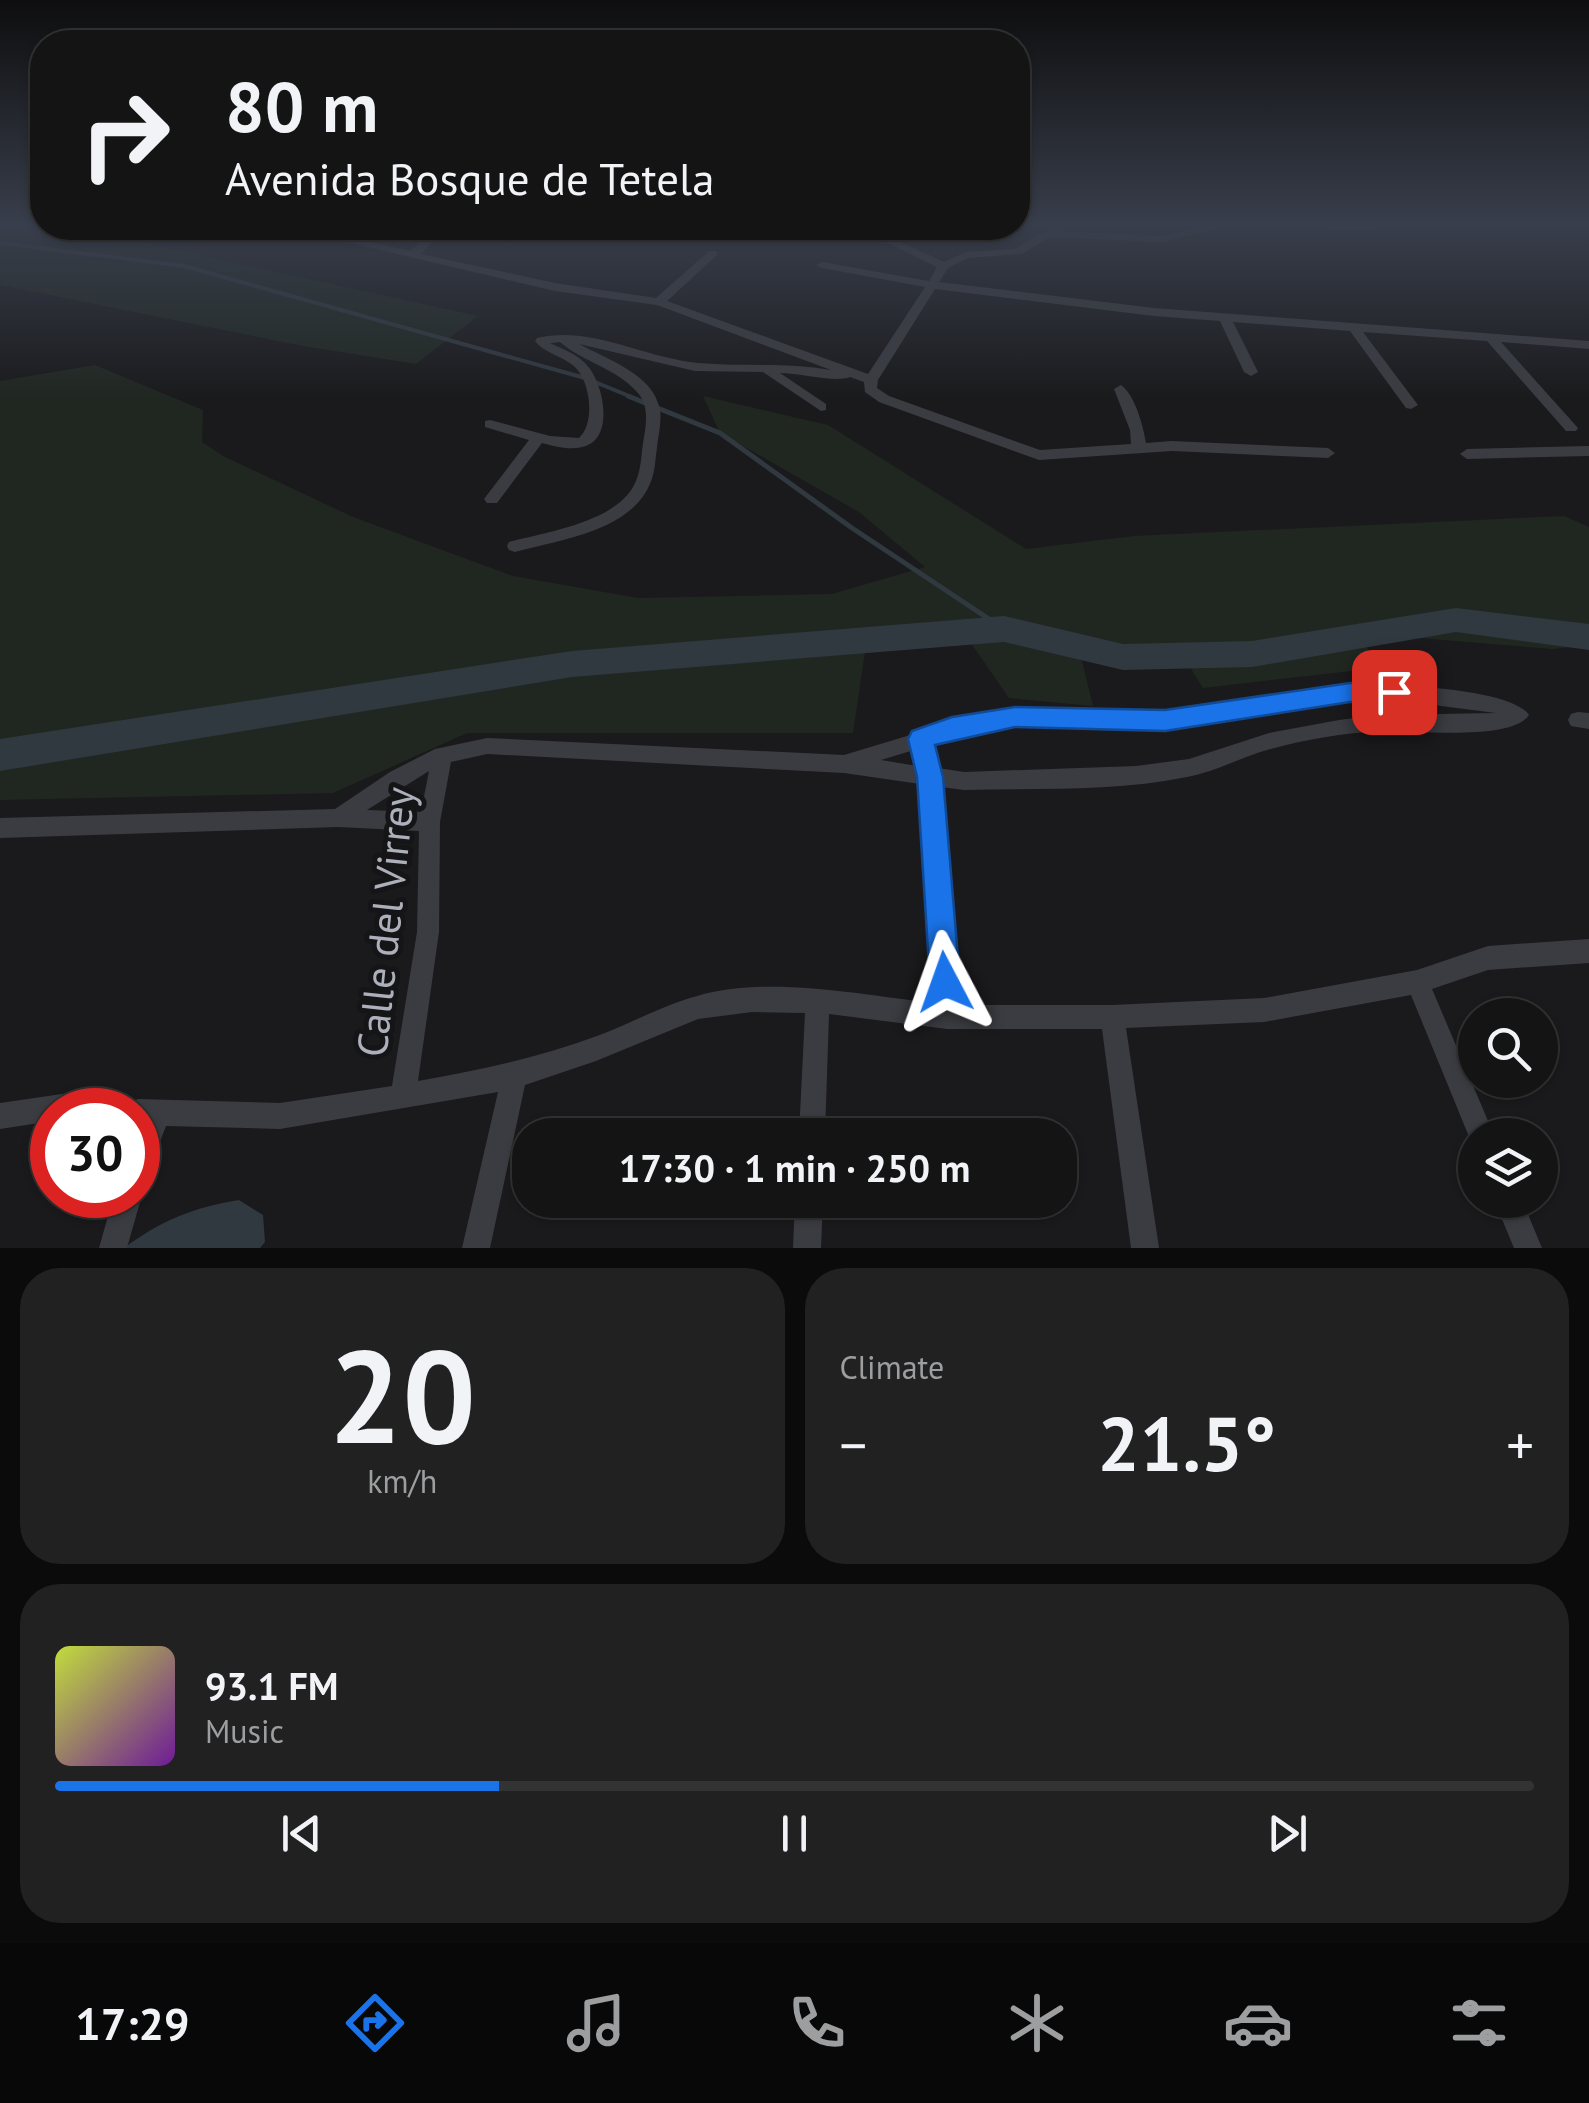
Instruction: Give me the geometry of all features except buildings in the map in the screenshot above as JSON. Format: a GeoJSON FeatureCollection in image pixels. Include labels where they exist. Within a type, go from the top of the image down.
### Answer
{"type":"FeatureCollection","features":[{"type":"Feature","properties":{"kind":"street"},"geometry":{"type":"LineString","coordinates":[[541,284],[659,302],[869,383],[1039,455],[1138,447],[1328,453]]}},
{"type":"Feature","properties":{"kind":"street"},"geometry":{"type":"LineString","coordinates":[[659,302],[679,284]]}},
{"type":"Feature","properties":{"kind":"street"},"geometry":{"type":"LineString","coordinates":[[923,284],[1225,318],[1589,345]]}},
{"type":"Feature","properties":{"kind":"street"},"geometry":{"type":"LineString","coordinates":[[869,383],[932,286]]}},
{"type":"Feature","properties":{"kind":"street"},"geometry":{"type":"LineString","coordinates":[[1225,318],[1251,372]]}},
{"type":"Feature","properties":{"kind":"street"},"geometry":{"type":"LineString","coordinates":[[1354,328],[1411,405]]}},
{"type":"Feature","properties":{"kind":"street"},"geometry":{"type":"LineString","coordinates":[[490,424],[539,437],[584,442],[594,430],[594,396],[588,376],[576,361],[541,342],[562,339],[586,340],[694,367],[768,370],[869,383]]}},
{"type":"Feature","properties":{"kind":"street"},"geometry":{"type":"LineString","coordinates":[[515,546],[621,508],[636,495],[645,478],[654,417],[652,402],[628,375],[562,339]]}},
{"type":"Feature","properties":{"kind":"street"},"geometry":{"type":"LineString","coordinates":[[1493,340],[1571,428]]}},
{"type":"Feature","properties":{"kind":"street"},"geometry":{"type":"LineString","coordinates":[[768,370],[822,407]]}},
{"type":"Feature","properties":{"kind":"street"},"geometry":{"type":"LineString","coordinates":[[1121,388],[1138,447]]}},
{"type":"Feature","properties":{"kind":"street"},"geometry":{"type":"LineString","coordinates":[[492,499],[539,437]]}},
{"type":"Feature","properties":{"kind":"street"},"geometry":{"type":"LineString","coordinates":[[1467,454],[1589,451]]}},
{"type":"Feature","properties":{"kind":"street"},"geometry":{"type":"LineString","coordinates":[[338,818],[397,778],[442,755],[486,746],[844,764],[964,781],[1136,775],[1189,768],[1270,741],[1339,728],[1379,723],[1470,724],[1512,720],[1519,715],[1505,707],[1454,699],[1350,692],[1165,720],[1015,717],[952,728],[844,764]]}},
{"type":"Feature","properties":{"kind":"street"},"geometry":{"type":"LineString","coordinates":[[921,739],[930,777],[948,1017]]}},
{"type":"Feature","properties":{"kind":"street","name":"Calle del Virrey"},"geometry":{"type":"LineString","coordinates":[[402,1097],[428,932],[430,822],[442,755]]}},
{"type":"Feature","properties":{"kind":"street"},"geometry":{"type":"LineString","coordinates":[[0,828],[338,818],[430,822]]}},
{"type":"Feature","properties":{"kind":"street"},"geometry":{"type":"LineString","coordinates":[[160,1112],[280,1116],[514,1076],[596,1049],[698,1007],[752,1000],[818,1001],[948,1017],[1112,1017],[1264,1010],[1417,982],[1488,958],[1589,951]]}},
{"type":"Feature","properties":{"kind":"street"},"geometry":{"type":"LineString","coordinates":[[1417,982],[1474,1118]]}},
{"type":"Feature","properties":{"kind":"street"},"geometry":{"type":"LineString","coordinates":[[813,1118],[818,1001]]}},
{"type":"Feature","properties":{"kind":"street"},"geometry":{"type":"LineString","coordinates":[[1112,1017],[1145,1248]]}},
{"type":"Feature","properties":{"kind":"street"},"geometry":{"type":"LineString","coordinates":[[476,1248],[514,1076]]}},
{"type":"Feature","properties":{"kind":"street"},"geometry":{"type":"LineString","coordinates":[[0,1116],[30,1112]]}},
{"type":"Feature","properties":{"kind":"street"},"geometry":{"type":"LineString","coordinates":[[113,1248],[121,1218]]}},
{"type":"Feature","properties":{"kind":"street"},"geometry":{"type":"LineString","coordinates":[[807,1248],[808,1218]]}},
{"type":"Feature","properties":{"kind":"street"},"geometry":{"type":"LineString","coordinates":[[1516,1218],[1528,1248]]}},
{"type":"Feature","properties":{"kind":"shaded area"},"geometry":{"type":"Polygon","coordinates":[[[333,284],[478,316],[416,364],[303,346],[0,285],[333,284]]]}},
{"type":"Feature","properties":{"kind":"shaded area"},"geometry":{"type":"Polygon","coordinates":[[[95,365],[203,410],[202,442],[223,456],[353,517],[513,576],[638,598],[832,594],[925,567],[859,512],[720,433],[703,396],[828,425],[1026,549],[1134,536],[1564,516],[1589,527],[1589,645],[1552,649],[1359,633],[1378,668],[1203,688],[1175,643],[1080,653],[1093,706],[1009,698],[961,629],[865,651],[853,733],[467,733],[333,793],[0,800],[0,381],[95,365]]]}},
{"type":"Feature","properties":{"kind":"shaded area"},"geometry":{"type":"Polygon","coordinates":[[[239,1200],[263,1215],[265,1242],[260,1248],[124,1248],[178,1216],[239,1200]]]}},
{"type":"Feature","properties":{"kind":"waterway"},"geometry":{"type":"LineString","coordinates":[[249,284],[585,378]]}},
{"type":"Feature","properties":{"kind":"waterway"},"geometry":{"type":"LineString","coordinates":[[595,382],[634,398]]}},
{"type":"Feature","properties":{"kind":"waterway"},"geometry":{"type":"LineString","coordinates":[[628,396],[645,403]]}},
{"type":"Feature","properties":{"kind":"waterway"},"geometry":{"type":"LineString","coordinates":[[655,407],[720,433],[852,528],[1004,629]]}},
{"type":"Feature","properties":{"kind":"waterway"},"geometry":{"type":"LineString","coordinates":[[0,755],[572,664],[1004,629],[1123,657],[1252,654],[1456,620],[1589,637]]}},
{"type":"Feature","properties":{"kind":"route"},"geometry":{"type":"LineString","coordinates":[[945,982],[930,777],[921,739],[952,728],[1015,717],[1165,720],[1350,692],[1394,692]]}}]}
